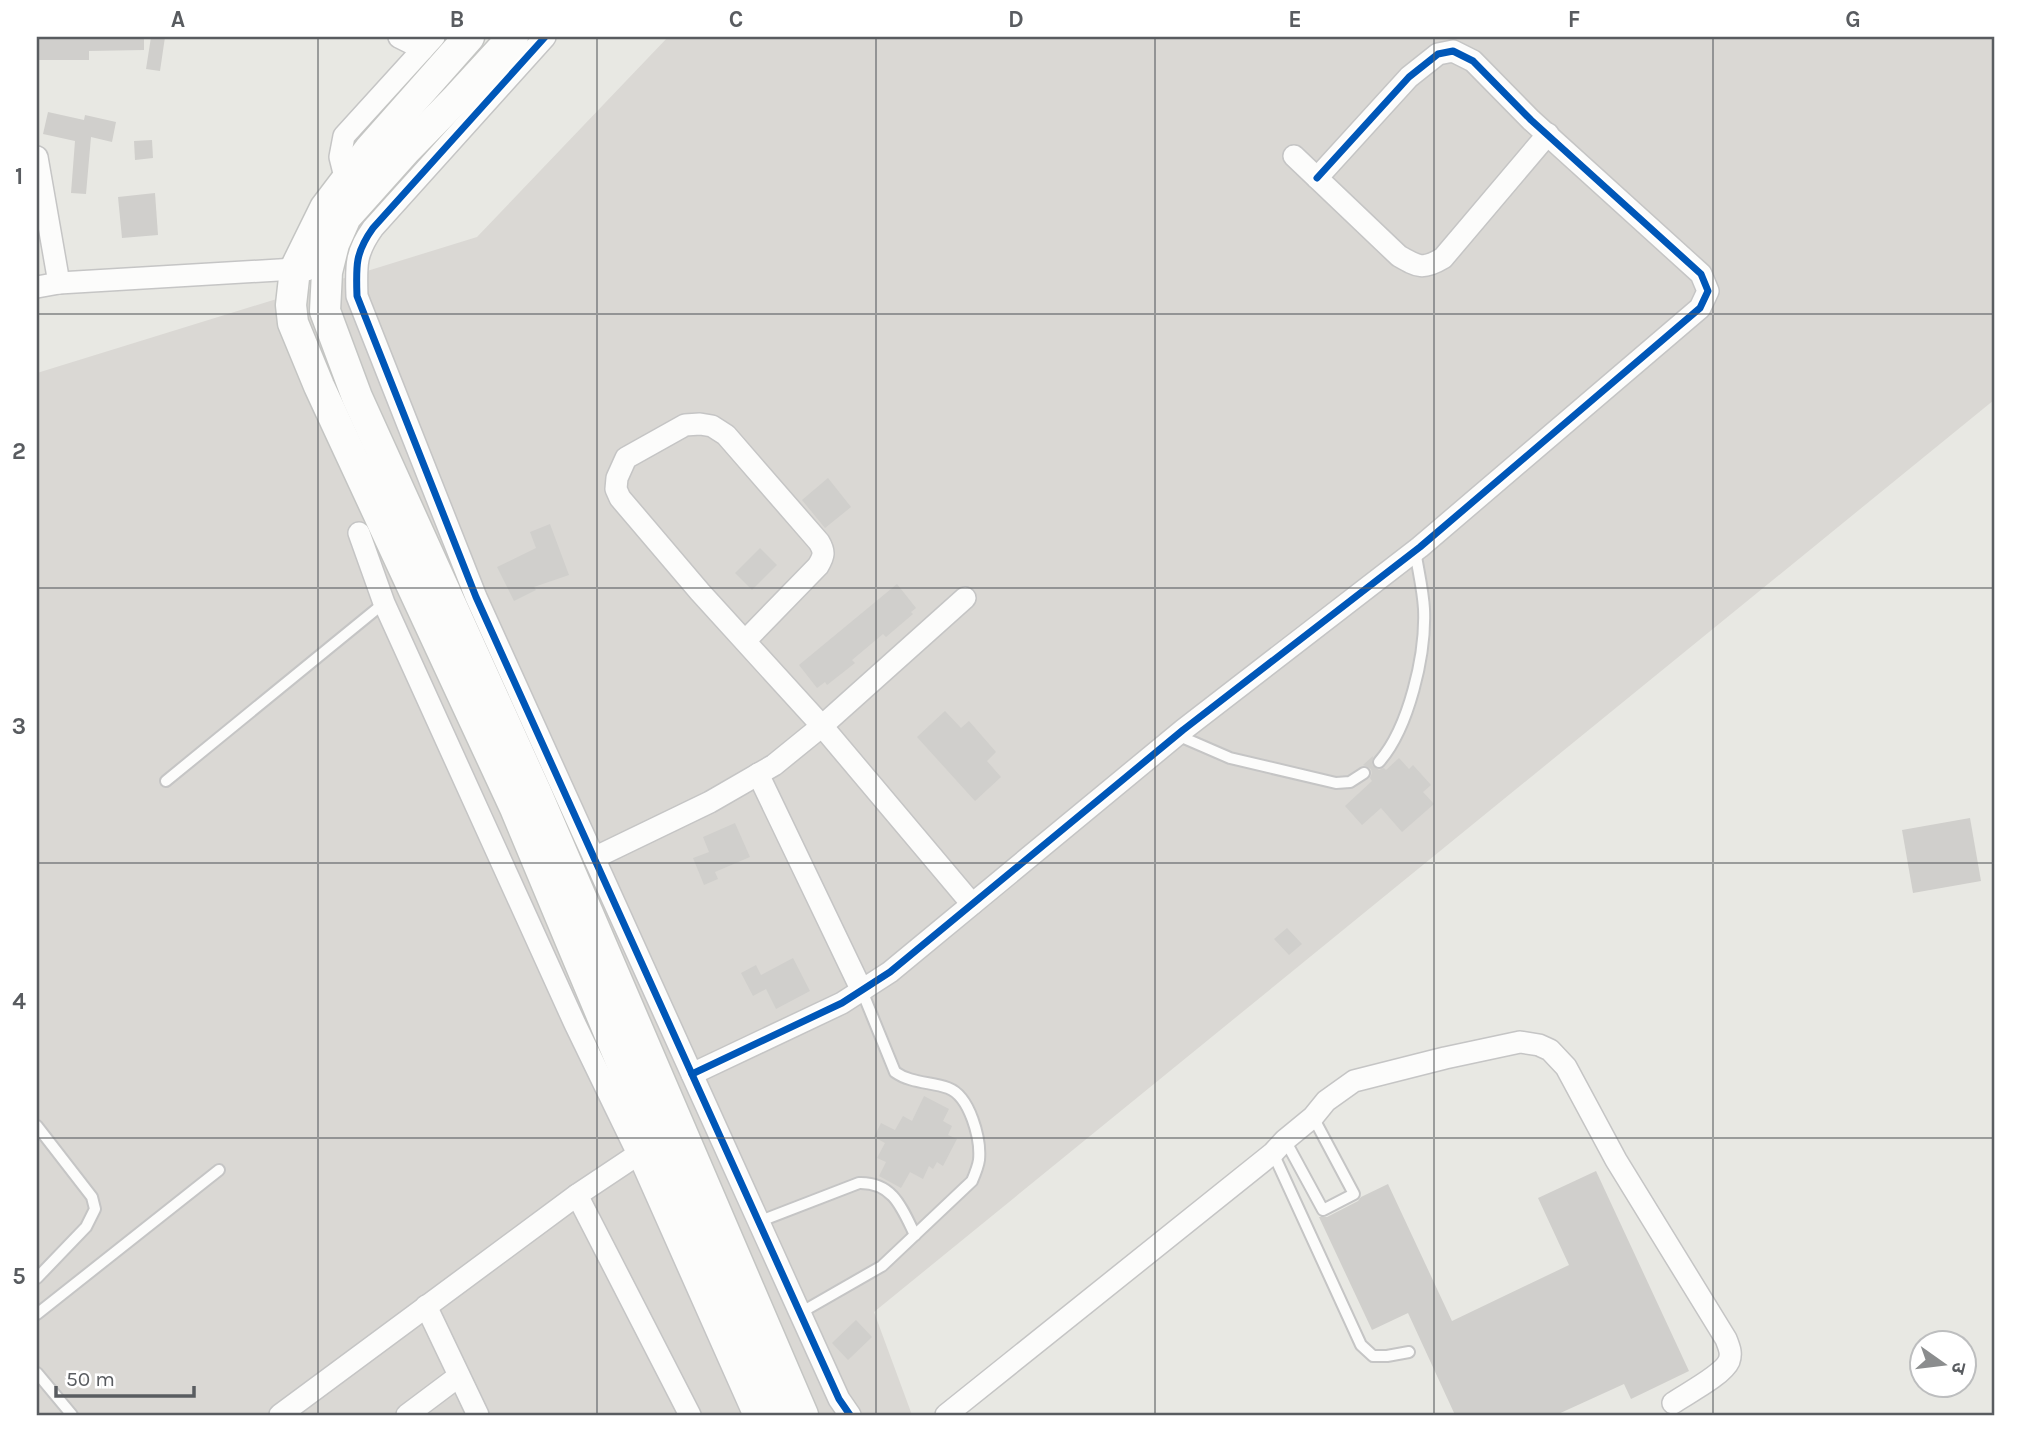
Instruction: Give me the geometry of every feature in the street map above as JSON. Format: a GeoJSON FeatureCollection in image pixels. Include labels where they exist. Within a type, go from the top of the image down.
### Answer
{"type":"FeatureCollection","features":[{"type":"Feature","properties":{"kind":"street"},"geometry":{"type":"LineString","coordinates":[[399,37],[429,43]]}},
{"type":"Feature","properties":{"kind":"street"},"geometry":{"type":"LineString","coordinates":[[469,37],[369,150],[325,208],[295,269],[291,305],[293,323],[306,358],[515,808],[646,1149],[754,1415]]}},
{"type":"Feature","properties":{"kind":"street"},"geometry":{"type":"LineString","coordinates":[[513,37],[346,217],[334,244],[327,272],[325,310],[357,397],[536,792],[803,1415]]}},
{"type":"Feature","properties":{"kind":"street"},"geometry":{"type":"LineString","coordinates":[[545,37],[362,243],[356,266],[357,296],[476,597],[758,1222],[839,1399],[850,1415]]}},
{"type":"Feature","properties":{"kind":"street"},"geometry":{"type":"LineString","coordinates":[[346,181],[340,157],[344,136],[429,43]]}},
{"type":"Feature","properties":{"kind":"street"},"geometry":{"type":"LineString","coordinates":[[692,1074],[842,1003],[890,972],[1177,735],[1415,550],[1700,308],[1708,291],[1700,274],[1473,61],[1452,51],[1438,54],[1409,77],[1317,178]]}},
{"type":"Feature","properties":{"kind":"street"},"geometry":{"type":"LineString","coordinates":[[1294,156],[1399,256],[1417,267],[1430,266],[1443,258],[1548,134]]}},
{"type":"Feature","properties":{"kind":"street"},"geometry":{"type":"LineString","coordinates":[[37,162],[45,245],[59,283]]}},
{"type":"Feature","properties":{"kind":"street"},"geometry":{"type":"LineString","coordinates":[[37,287],[59,283],[295,269],[327,272]]}},
{"type":"Feature","properties":{"kind":"street"},"geometry":{"type":"LineString","coordinates":[[375,434],[407,420]]}},
{"type":"Feature","properties":{"kind":"street"},"geometry":{"type":"LineString","coordinates":[[745,641],[818,566],[824,550],[726,435],[712,426],[685,425],[626,458],[617,478],[616,489],[620,498],[700,592],[822,726],[972,904]]}},
{"type":"Feature","properties":{"kind":"street"},"geometry":{"type":"LineString","coordinates":[[359,533],[384,603],[575,1024],[646,1149],[777,1415]]}},
{"type":"Feature","properties":{"kind":"street"},"geometry":{"type":"LineString","coordinates":[[594,858],[710,802],[774,765],[822,726],[965,598]]}},
{"type":"Feature","properties":{"kind":"street"},"geometry":{"type":"LineString","coordinates":[[758,774],[862,991]]}},
{"type":"Feature","properties":{"kind":"street"},"geometry":{"type":"LineString","coordinates":[[946,1415],[1313,1118],[1326,1101],[1354,1082],[1520,1042],[1550,1050],[1566,1067],[1616,1160],[1726,1339],[1731,1353],[1728,1364],[1673,1404]]}},
{"type":"Feature","properties":{"kind":"street"},"geometry":{"type":"LineString","coordinates":[[280,1415],[577,1195],[646,1149],[677,1121]]}},
{"type":"Feature","properties":{"kind":"street"},"geometry":{"type":"LineString","coordinates":[[577,1195],[690,1415]]}},
{"type":"Feature","properties":{"kind":"street"},"geometry":{"type":"LineString","coordinates":[[426,1306],[478,1415]]}},
{"type":"Feature","properties":{"kind":"street"},"geometry":{"type":"LineString","coordinates":[[407,1415],[460,1376]]}},
{"type":"Feature","properties":{"kind":"lane"},"geometry":{"type":"LineString","coordinates":[[1380,762],[1389,751],[1402,725],[1417,677],[1424,610],[1415,550]]}},
{"type":"Feature","properties":{"kind":"lane"},"geometry":{"type":"LineString","coordinates":[[166,781],[384,603]]}},
{"type":"Feature","properties":{"kind":"lane"},"geometry":{"type":"LineString","coordinates":[[1177,735],[1230,758],[1336,783],[1350,782],[1364,773]]}},
{"type":"Feature","properties":{"kind":"lane"},"geometry":{"type":"LineString","coordinates":[[800,1313],[882,1266],[972,1181],[979,1164],[979,1146],[971,1115],[958,1093],[949,1088],[906,1078],[895,1072],[862,991]]}},
{"type":"Feature","properties":{"kind":"lane"},"geometry":{"type":"LineString","coordinates":[[1279,1146],[1322,1210],[1354,1194],[1313,1118]]}},
{"type":"Feature","properties":{"kind":"lane"},"geometry":{"type":"LineString","coordinates":[[37,1126],[92,1197],[95,1209],[86,1227],[37,1278]]}},
{"type":"Feature","properties":{"kind":"lane"},"geometry":{"type":"LineString","coordinates":[[1279,1146],[1361,1345],[1373,1356],[1409,1352]]}},
{"type":"Feature","properties":{"kind":"lane"},"geometry":{"type":"LineString","coordinates":[[37,1314],[219,1170]]}},
{"type":"Feature","properties":{"kind":"lane"},"geometry":{"type":"LineString","coordinates":[[758,1222],[859,1183],[870,1183],[885,1189],[900,1205],[915,1235]]}},
{"type":"Feature","properties":{"kind":"lane"},"geometry":{"type":"LineString","coordinates":[[37,1373],[72,1415]]}},
{"type":"Feature","properties":{"kind":"shaded area"},"geometry":{"type":"Polygon","coordinates":[[[668,37],[1994,37],[1994,400],[874,1312],[912,1415],[37,1415],[37,373],[477,237],[668,37]]]}},
{"type":"Feature","properties":{"kind":"building"},"geometry":{"type":"Polygon","coordinates":[[[37,37],[144,37],[144,50],[89,51],[89,60],[37,60],[37,37]]]}},
{"type":"Feature","properties":{"kind":"building"},"geometry":{"type":"Polygon","coordinates":[[[151,37],[165,37],[160,71],[146,69],[151,37]]]}},
{"type":"Feature","properties":{"kind":"building"},"geometry":{"type":"Polygon","coordinates":[[[48,112],[84,120],[85,115],[116,122],[112,142],[91,137],[86,194],[71,193],[75,141],[43,134],[48,112]]]}},
{"type":"Feature","properties":{"kind":"building"},"geometry":{"type":"Polygon","coordinates":[[[152,140],[153,158],[135,160],[134,141],[152,140]]]}},
{"type":"Feature","properties":{"kind":"building"},"geometry":{"type":"Polygon","coordinates":[[[155,193],[158,235],[122,238],[118,197],[155,193]]]}},
{"type":"Feature","properties":{"kind":"building"},"geometry":{"type":"Polygon","coordinates":[[[828,478],[851,507],[825,528],[802,500],[828,478]]]}},
{"type":"Feature","properties":{"kind":"building"},"geometry":{"type":"Polygon","coordinates":[[[550,524],[569,575],[534,587],[536,590],[514,601],[497,567],[536,548],[530,532],[550,524]]]}},
{"type":"Feature","properties":{"kind":"building"},"geometry":{"type":"Polygon","coordinates":[[[760,548],[777,565],[752,590],[735,573],[760,548]]]}},
{"type":"Feature","properties":{"kind":"building"},"geometry":{"type":"Polygon","coordinates":[[[897,584],[916,608],[911,612],[913,614],[886,637],[883,634],[852,660],[855,663],[827,685],[825,682],[817,688],[799,665],[897,584]]]}},
{"type":"Feature","properties":{"kind":"building"},"geometry":{"type":"Polygon","coordinates":[[[945,711],[961,728],[969,721],[996,752],[987,761],[1001,777],[975,801],[917,737],[945,711]]]}},
{"type":"Feature","properties":{"kind":"building"},"geometry":{"type":"Polygon","coordinates":[[[1373,756],[1372,765],[1379,770],[1386,770],[1399,758],[1409,769],[1413,765],[1431,785],[1423,792],[1434,804],[1402,832],[1381,808],[1362,825],[1345,806],[1372,781],[1371,769],[1363,765],[1373,756]]]}},
{"type":"Feature","properties":{"kind":"building"},"geometry":{"type":"Polygon","coordinates":[[[1970,818],[1981,881],[1913,893],[1902,830],[1970,818]]]}},
{"type":"Feature","properties":{"kind":"building"},"geometry":{"type":"Polygon","coordinates":[[[735,823],[750,857],[715,872],[718,879],[704,885],[693,858],[709,852],[703,837],[735,823]]]}},
{"type":"Feature","properties":{"kind":"building"},"geometry":{"type":"Polygon","coordinates":[[[1287,928],[1302,944],[1289,955],[1274,939],[1287,928]]]}},
{"type":"Feature","properties":{"kind":"building"},"geometry":{"type":"Polygon","coordinates":[[[793,958],[810,991],[776,1009],[766,989],[753,996],[741,973],[756,965],[761,975],[793,958]]]}},
{"type":"Feature","properties":{"kind":"building"},"geometry":{"type":"Polygon","coordinates":[[[924,1096],[949,1109],[943,1121],[952,1126],[948,1135],[957,1139],[943,1166],[937,1162],[933,1169],[929,1166],[923,1179],[910,1172],[901,1188],[879,1176],[886,1162],[877,1158],[885,1143],[874,1137],[881,1123],[895,1130],[903,1116],[912,1121],[924,1096]]]}},
{"type":"Feature","properties":{"kind":"building"},"geometry":{"type":"Polygon","coordinates":[[[1596,1171],[1689,1371],[1631,1399],[1624,1384],[1556,1415],[1455,1415],[1408,1313],[1372,1330],[1319,1217],[1327,1217],[1388,1184],[1452,1321],[1569,1265],[1538,1198],[1596,1171]]]}},
{"type":"Feature","properties":{"kind":"building"},"geometry":{"type":"Polygon","coordinates":[[[856,1320],[872,1337],[848,1360],[832,1343],[856,1320]]]}},
{"type":"Feature","properties":{"kind":"cycle path"},"geometry":{"type":"LineString","coordinates":[[545,37],[373,228],[358,260],[357,296],[476,597],[839,1399],[850,1415]]}},
{"type":"Feature","properties":{"kind":"cycle path"},"geometry":{"type":"LineString","coordinates":[[692,1074],[842,1003],[890,972],[1183,730],[1420,547],[1700,308],[1708,291],[1701,274],[1531,120],[1473,61],[1453,51],[1438,54],[1409,77],[1317,178]]}}]}
